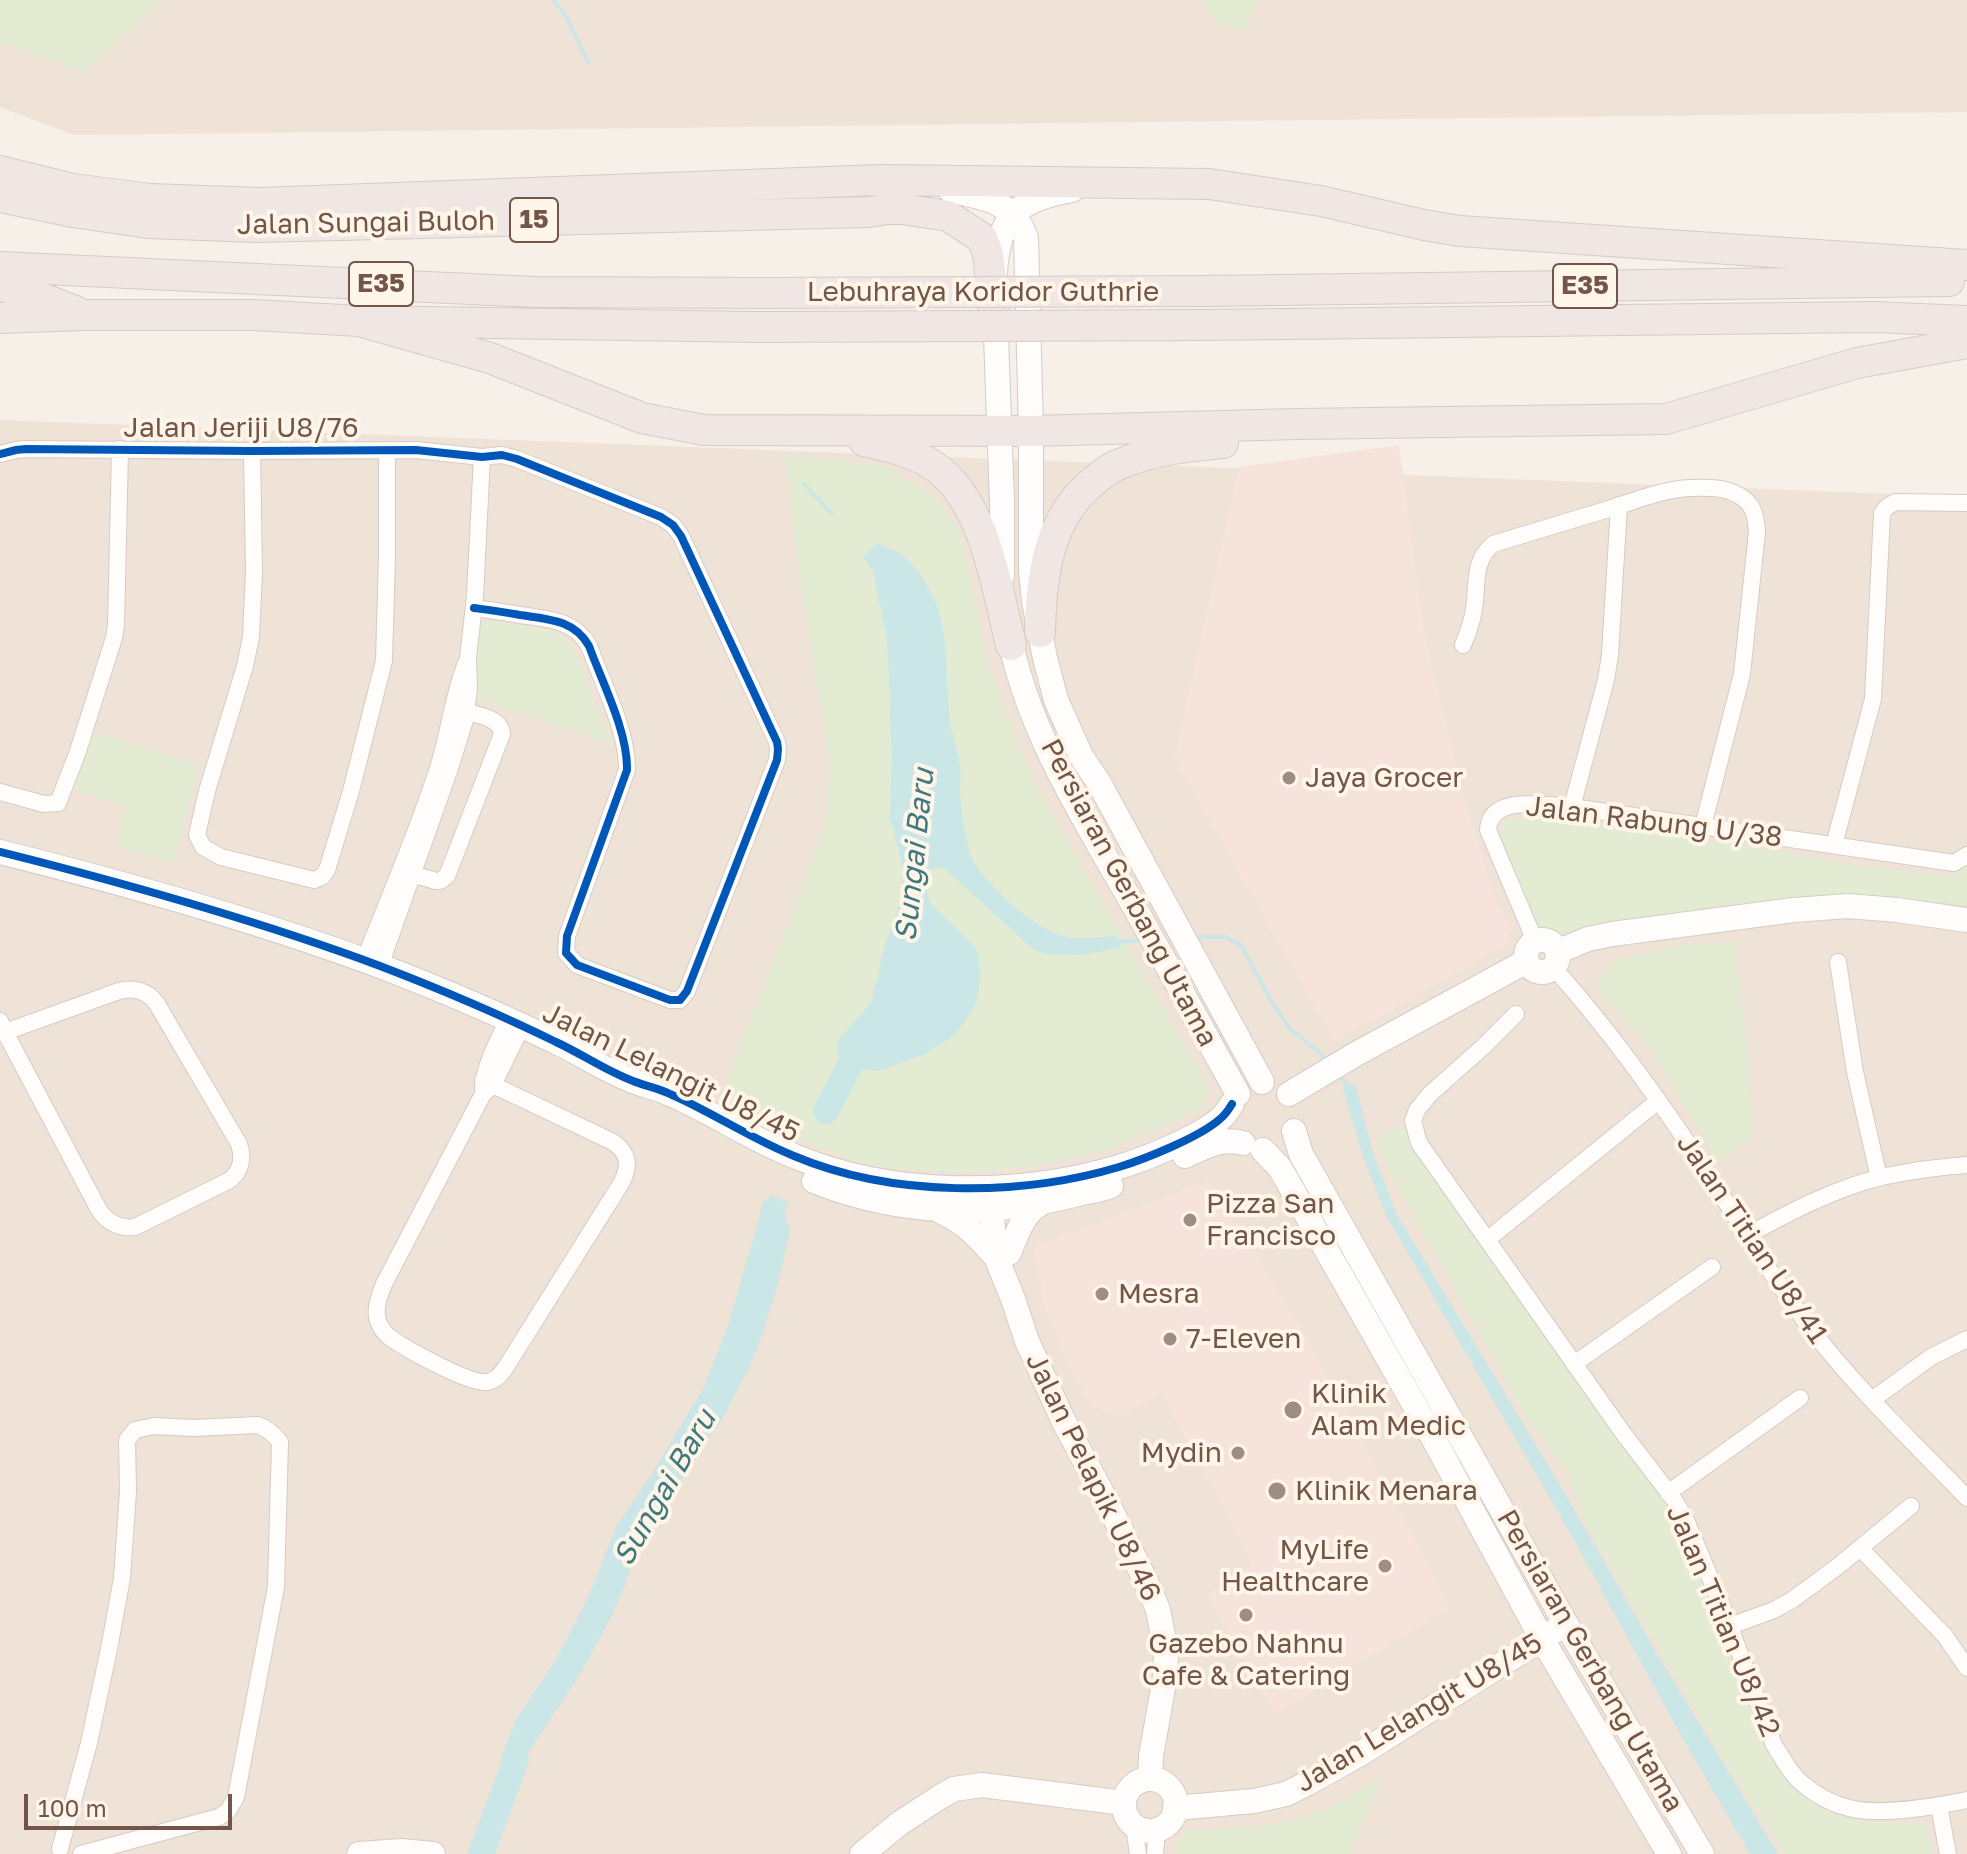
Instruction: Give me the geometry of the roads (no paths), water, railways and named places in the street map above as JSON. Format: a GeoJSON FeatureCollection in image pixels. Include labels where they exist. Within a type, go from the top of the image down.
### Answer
{"type":"FeatureCollection","features":[{"type":"Feature","properties":{"kind":"highway","name":"Jalan Sungai Buloh"},"geometry":{"type":"LineString","coordinates":[[0,171],[73,189],[150,199],[260,203],[881,180],[1209,184],[1321,201],[1460,231],[1967,265]]}},
{"type":"Feature","properties":{"kind":"highway","name":"Jalan Sungai Buloh"},"geometry":{"type":"LineString","coordinates":[[0,197],[148,223],[257,227],[869,212],[888,209],[923,211],[948,216],[982,238],[988,254],[995,317]]}},
{"type":"Feature","properties":{"kind":"highway","name":"Lebuhraya Koridor Guthrie"},"geometry":{"type":"LineString","coordinates":[[0,267],[535,292],[1203,291],[1967,281]]}},
{"type":"Feature","properties":{"kind":"highway"},"geometry":{"type":"LineString","coordinates":[[0,286],[21,290],[84,315]]}},
{"type":"Feature","properties":{"kind":"highway","name":"Lebuhraya Koridor Guthrie"},"geometry":{"type":"LineString","coordinates":[[0,318],[254,315],[359,321],[759,327],[1874,317],[1967,321]]}},
{"type":"Feature","properties":{"kind":"highway"},"geometry":{"type":"LineString","coordinates":[[359,321],[490,358],[642,418],[704,430],[1031,431],[1666,419],[1857,363],[1967,343]]}},
{"type":"Feature","properties":{"kind":"highway"},"geometry":{"type":"LineString","coordinates":[[1040,632],[1045,569],[1053,539],[1064,513],[1078,493],[1117,465],[1143,456],[1274,437],[1297,424]]}},
{"type":"Feature","properties":{"kind":"highway"},"geometry":{"type":"LineString","coordinates":[[813,431],[880,444],[914,455],[935,467],[951,482],[978,522],[1011,645]]}},
{"type":"Feature","properties":{"kind":"street"},"geometry":{"type":"LineString","coordinates":[[881,180],[980,196],[1003,206],[1012,216],[1031,200],[1108,181]]}},
{"type":"Feature","properties":{"kind":"street","name":"Persiaran Gerbang Utama"},"geometry":{"type":"LineString","coordinates":[[1235,1099],[1164,960],[1074,802],[1031,705],[1011,645],[1001,569],[995,317],[998,243],[1001,232],[1012,216],[1022,228],[1027,250],[1031,570],[1053,690],[1072,738],[1262,1082]]}},
{"type":"Feature","properties":{"kind":"street","name":"Jalan Jeriji U8/76"},"geometry":{"type":"LineString","coordinates":[[0,454],[26,449],[120,449],[429,450],[482,457],[502,455],[661,517],[673,525],[681,536],[778,749],[777,760],[687,991],[680,1000],[675,1002],[587,969],[573,962],[566,953],[567,936],[627,770],[620,730],[589,646],[575,630],[554,620],[474,608]]}},
{"type":"Feature","properties":{"kind":"street","name":"Jalan Jeriji U8/76"},"geometry":{"type":"LineString","coordinates":[[0,792],[44,804],[58,803],[77,754],[116,625],[120,449]]}},
{"type":"Feature","properties":{"kind":"street"},"geometry":{"type":"LineString","coordinates":[[252,451],[254,572],[251,637],[197,835],[203,847],[221,857],[314,880],[322,877],[327,870],[384,661],[387,450]]}},
{"type":"Feature","properties":{"kind":"street"},"geometry":{"type":"LineString","coordinates":[[372,964],[412,874],[449,771],[466,712],[482,457]]}},
{"type":"Feature","properties":{"kind":"street"},"geometry":{"type":"LineString","coordinates":[[1463,645],[1472,621],[1477,573],[1484,552],[1493,544],[1649,496],[1687,488],[1719,489],[1744,498],[1751,505],[1757,532],[1742,674],[1703,826]]}},
{"type":"Feature","properties":{"kind":"street"},"geometry":{"type":"LineString","coordinates":[[1834,845],[1873,699],[1882,513],[1895,502],[1967,503]]}},
{"type":"Feature","properties":{"kind":"street"},"geometry":{"type":"LineString","coordinates":[[1572,807],[1610,655],[1619,505]]}},
{"type":"Feature","properties":{"kind":"street"},"geometry":{"type":"LineString","coordinates":[[372,964],[438,768],[458,683],[468,658]]}},
{"type":"Feature","properties":{"kind":"street"},"geometry":{"type":"LineString","coordinates":[[412,874],[436,881],[447,876],[502,734],[496,722],[466,712]]}},
{"type":"Feature","properties":{"kind":"street","name":"Jalan Rabung U/38"},"geometry":{"type":"LineString","coordinates":[[1543,955],[1489,837],[1488,822],[1491,816],[1519,804],[1572,807],[1834,845],[1961,859]]}},
{"type":"Feature","properties":{"kind":"street","name":"Jalan Lelangit U8/45"},"geometry":{"type":"LineString","coordinates":[[0,852],[180,901],[372,964],[515,1023],[630,1080],[663,1108],[740,1140],[790,1171],[860,1187],[913,1208],[1042,1203],[1106,1188],[1221,1141],[1232,1140],[1253,1147]]}},
{"type":"Feature","properties":{"kind":"street"},"geometry":{"type":"LineString","coordinates":[[1289,1094],[1356,1054],[1543,955],[1588,939],[1794,910],[1848,906],[1967,920]]}},
{"type":"Feature","properties":{"kind":"street","name":"Jalan Titian U8/41"},"geometry":{"type":"LineString","coordinates":[[1543,955],[1658,1101],[1813,1332],[1872,1400],[1967,1498]]}},
{"type":"Feature","properties":{"kind":"street"},"geometry":{"type":"LineString","coordinates":[[1838,962],[1855,1072],[1879,1178]]}},
{"type":"Feature","properties":{"kind":"street"},"geometry":{"type":"LineString","coordinates":[[124,989],[148,995],[154,999],[239,1144],[243,1155],[237,1173],[228,1181],[135,1227],[111,1222],[99,1210],[2,1029],[124,989]]}},
{"type":"Feature","properties":{"kind":"street","name":"Jalan Titian U8/42"},"geometry":{"type":"LineString","coordinates":[[1516,1014],[1422,1102],[1413,1121],[1419,1143],[1686,1520],[1774,1745],[1786,1765],[1802,1784],[1850,1809],[1894,1810],[1967,1800]]}},
{"type":"Feature","properties":{"kind":"street"},"geometry":{"type":"LineString","coordinates":[[486,1086],[613,1142],[624,1151],[628,1167],[622,1182],[504,1370],[495,1379],[484,1382],[458,1374],[393,1340],[383,1331],[376,1313],[384,1284],[515,1023]]}},
{"type":"Feature","properties":{"kind":"street"},"geometry":{"type":"LineString","coordinates":[[1262,1082],[1281,1087],[1289,1094],[1297,1112],[1294,1131],[1282,1145],[1273,1149],[1253,1147],[1236,1135],[1231,1125],[1230,1114],[1235,1099],[1253,1084],[1262,1082]]}},
{"type":"Feature","properties":{"kind":"street","name":"Jalan Lelangit U8/45"},"geometry":{"type":"LineString","coordinates":[[860,1187],[1022,1185],[1071,1178],[1132,1163],[1208,1128],[1219,1120],[1235,1099]]}},
{"type":"Feature","properties":{"kind":"street"},"geometry":{"type":"LineString","coordinates":[[1488,1239],[1658,1101]]}},
{"type":"Feature","properties":{"kind":"street","name":"Persiaran Gerbang Utama"},"geometry":{"type":"LineString","coordinates":[[1294,1131],[1301,1154],[1566,1624],[1702,1854]]}},
{"type":"Feature","properties":{"kind":"street","name":"Persiaran Gerbang Utama"},"geometry":{"type":"LineString","coordinates":[[1253,1147],[1280,1168],[1432,1436],[1542,1639],[1669,1854]]}},
{"type":"Feature","properties":{"kind":"street"},"geometry":{"type":"LineString","coordinates":[[1746,1236],[1787,1214],[1879,1178],[1967,1165]]}},
{"type":"Feature","properties":{"kind":"street"},"geometry":{"type":"LineString","coordinates":[[969,1187],[998,1207],[1022,1185]]}},
{"type":"Feature","properties":{"kind":"street"},"geometry":{"type":"LineString","coordinates":[[936,1209],[962,1222],[1003,1261],[1022,1223],[1042,1203]]}},
{"type":"Feature","properties":{"kind":"street","name":"Jalan Pelapik U8/46"},"geometry":{"type":"LineString","coordinates":[[998,1207],[1003,1261],[1027,1341],[1158,1610],[1166,1651],[1165,1677],[1150,1779]]}},
{"type":"Feature","properties":{"kind":"street"},"geometry":{"type":"LineString","coordinates":[[1574,1364],[1712,1267]]}},
{"type":"Feature","properties":{"kind":"street"},"geometry":{"type":"LineString","coordinates":[[1872,1400],[1922,1363],[1967,1339]]}},
{"type":"Feature","properties":{"kind":"street"},"geometry":{"type":"LineString","coordinates":[[1668,1493],[1800,1398]]}},
{"type":"Feature","properties":{"kind":"street"},"geometry":{"type":"LineString","coordinates":[[59,1852],[89,1743],[122,1578],[128,1491],[127,1440],[135,1430],[154,1426],[258,1425],[269,1430],[280,1442],[276,1587],[236,1797],[228,1811],[219,1817],[81,1854]]}},
{"type":"Feature","properties":{"kind":"street"},"geometry":{"type":"LineString","coordinates":[[1730,1626],[1792,1600],[1911,1506]]}},
{"type":"Feature","properties":{"kind":"street"},"geometry":{"type":"LineString","coordinates":[[1860,1548],[1945,1636],[1967,1668]]}},
{"type":"Feature","properties":{"kind":"street","name":"Jalan Lelangit U8/45"},"geometry":{"type":"LineString","coordinates":[[1175,1808],[1254,1801],[1286,1794],[1360,1754],[1566,1624]]}},
{"type":"Feature","properties":{"kind":"street"},"geometry":{"type":"LineString","coordinates":[[862,1854],[900,1823],[954,1789],[966,1786],[982,1785],[1142,1828],[1170,1822],[1175,1801],[1169,1788],[1150,1779],[1130,1789],[1142,1828],[1138,1854]]}},
{"type":"Feature","properties":{"kind":"street"},"geometry":{"type":"LineString","coordinates":[[1939,1806],[1948,1854]]}},
{"type":"Feature","properties":{"kind":"street"},"geometry":{"type":"LineString","coordinates":[[359,1854],[429,1853]]}},
{"type":"Feature","properties":{"kind":"water"},"geometry":{"type":"Polygon","coordinates":[[[877,543],[899,553],[911,563],[926,583],[938,608],[944,637],[950,718],[960,765],[963,820],[974,862],[995,889],[1040,925],[1067,937],[1116,936],[1122,948],[1067,955],[1034,950],[943,867],[927,870],[925,879],[931,904],[975,947],[979,959],[978,994],[973,1009],[955,1035],[925,1054],[878,1071],[858,1068],[841,1059],[837,1053],[840,1038],[871,1003],[886,942],[901,900],[903,880],[902,863],[890,818],[892,756],[887,639],[873,571],[863,557],[877,543]]]}},
{"type":"Feature","properties":{"kind":"water"},"geometry":{"type":"Polygon","coordinates":[[[1355,1083],[1372,1149],[1396,1213],[1778,1854],[1750,1854],[1685,1743],[1573,1538],[1386,1215],[1362,1154],[1343,1088],[1355,1083]]]}},
{"type":"Feature","properties":{"kind":"water"},"geometry":{"type":"Polygon","coordinates":[[[772,1196],[789,1203],[784,1211],[790,1231],[778,1283],[750,1366],[722,1419],[637,1548],[624,1588],[582,1671],[521,1763],[507,1794],[497,1791],[502,1755],[517,1718],[555,1661],[589,1596],[616,1527],[704,1387],[727,1329],[762,1203],[772,1196]]]}},
{"type":"Feature","properties":{"kind":"waterway","name":"Sungai Baru"},"geometry":{"type":"LineString","coordinates":[[554,0],[567,18],[588,62]]}},
{"type":"Feature","properties":{"kind":"waterway","name":"Sungai Baru"},"geometry":{"type":"LineString","coordinates":[[804,484],[831,513]]}},
{"type":"Feature","properties":{"kind":"waterway"},"geometry":{"type":"LineString","coordinates":[[1192,937],[1225,937],[1241,945],[1290,1029],[1328,1062]]}},
{"type":"Feature","properties":{"kind":"waterway"},"geometry":{"type":"LineString","coordinates":[[1116,942],[1143,940]]}},
{"type":"Feature","properties":{"kind":"waterway","name":"Sungai Baru"},"geometry":{"type":"LineString","coordinates":[[826,1111],[867,1033]]}},
{"type":"Feature","properties":{"kind":"waterway"},"geometry":{"type":"LineString","coordinates":[[1339,1075],[1350,1090]]}},
{"type":"Feature","properties":{"kind":"waterway","name":"Sungai Baru"},"geometry":{"type":"LineString","coordinates":[[481,1854],[516,1760]]}},
{"type":"Feature","properties":{"kind":"place","name":"Jaya Grocer"},"geometry":{"type":"Point","coordinates":[1289,778]}},
{"type":"Feature","properties":{"kind":"place","name":"Pizza San Francisco"},"geometry":{"type":"Point","coordinates":[1190,1220]}},
{"type":"Feature","properties":{"kind":"place","name":"Mesra"},"geometry":{"type":"Point","coordinates":[1102,1294]}},
{"type":"Feature","properties":{"kind":"place","name":"7-Eleven"},"geometry":{"type":"Point","coordinates":[1170,1339]}},
{"type":"Feature","properties":{"kind":"place","name":"Klinik Alam Medic"},"geometry":{"type":"Point","coordinates":[1293,1410]}},
{"type":"Feature","properties":{"kind":"place","name":"Mydin"},"geometry":{"type":"Point","coordinates":[1238,1453]}},
{"type":"Feature","properties":{"kind":"place","name":"Klinik Menara"},"geometry":{"type":"Point","coordinates":[1277,1491]}},
{"type":"Feature","properties":{"kind":"place","name":"MyLife Healthcare"},"geometry":{"type":"Point","coordinates":[1385,1566]}},
{"type":"Feature","properties":{"kind":"place","name":"Gazebo Nahnu Cafe & Catering"},"geometry":{"type":"Point","coordinates":[1246,1615]}}]}
